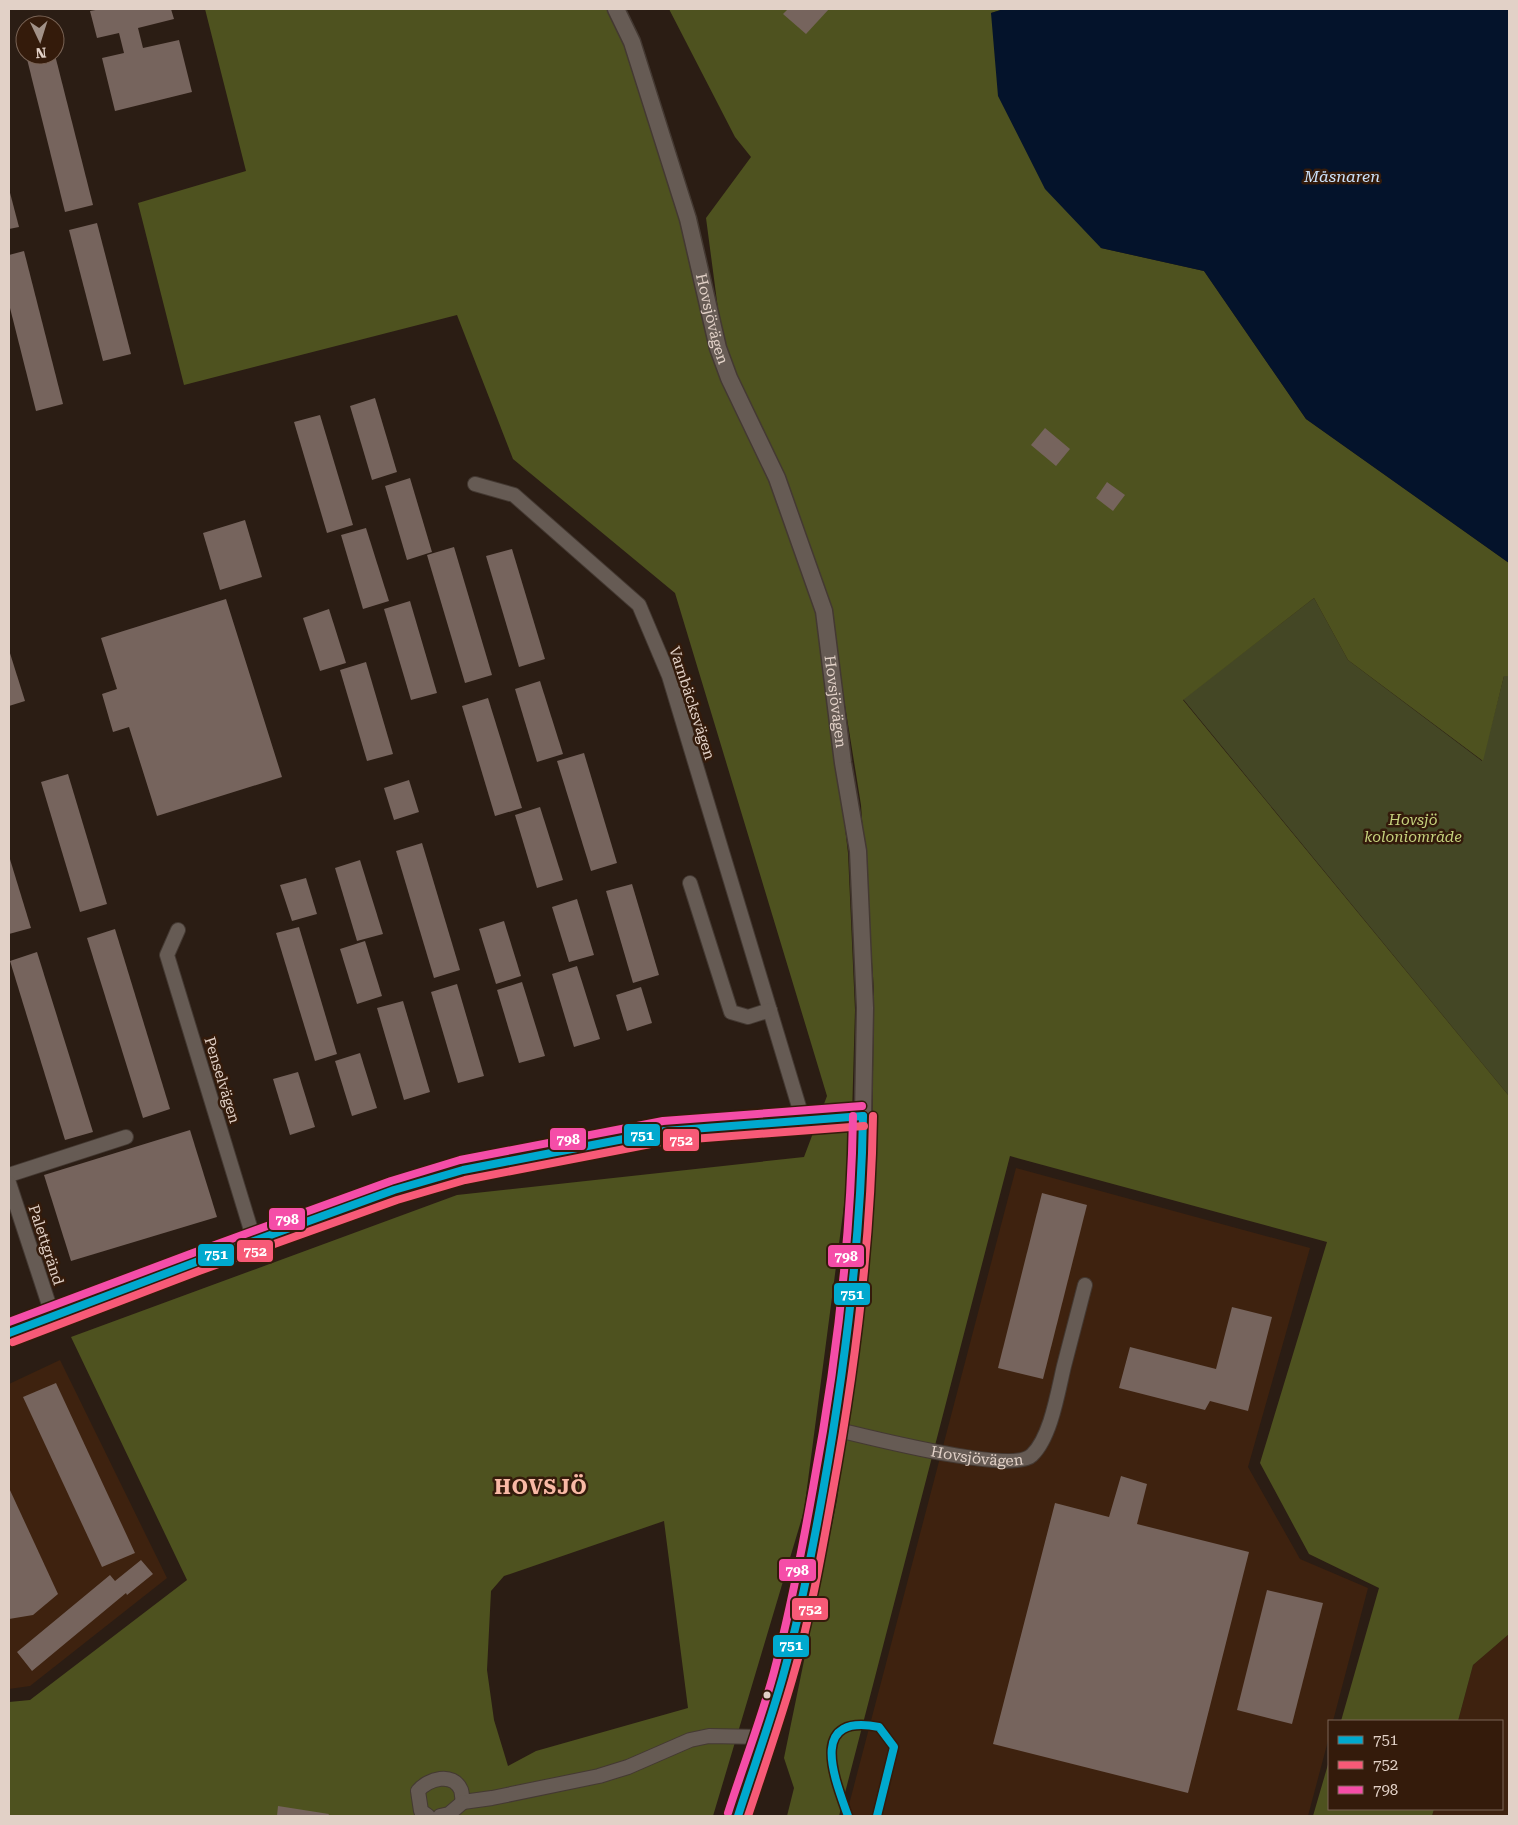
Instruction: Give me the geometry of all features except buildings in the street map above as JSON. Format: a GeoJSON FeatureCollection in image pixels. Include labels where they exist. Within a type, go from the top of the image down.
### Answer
{"type":"FeatureCollection","features":[{"type":"Feature","properties":{"kind":"street","name":"Hovsjövägen"},"geometry":{"type":"LineString","coordinates":[[616,9],[632,42],[688,219],[721,356],[729,378],[777,478],[824,611],[843,763],[858,850],[865,1008],[864,1116],[862,1170],[850,1316],[834,1429],[810,1563],[783,1676],[738,1816]]}},
{"type":"Feature","properties":{"kind":"street","name":"Varnbäcksvägen"},"geometry":{"type":"LineString","coordinates":[[475,484],[514,495],[639,605],[669,676],[803,1120]]}},
{"type":"Feature","properties":{"kind":"street"},"geometry":{"type":"LineString","coordinates":[[690,883],[730,1012],[748,1017],[770,1010]]}},
{"type":"Feature","properties":{"kind":"street","name":"Penselvägen"},"geometry":{"type":"LineString","coordinates":[[178,930],[167,955],[254,1240]]}},
{"type":"Feature","properties":{"kind":"street"},"geometry":{"type":"LineString","coordinates":[[9,1333],[254,1240],[394,1190],[463,1170],[665,1132],[864,1116]]}},
{"type":"Feature","properties":{"kind":"street"},"geometry":{"type":"LineString","coordinates":[[9,1175],[126,1137]]}},
{"type":"Feature","properties":{"kind":"street","name":"Palettgränd"},"geometry":{"type":"LineString","coordinates":[[9,1183],[53,1317]]}},
{"type":"Feature","properties":{"kind":"street","name":"Hovsjövägen"},"geometry":{"type":"LineString","coordinates":[[834,1429],[955,1455],[1002,1461],[1021,1460],[1031,1456],[1040,1443],[1051,1419],[1085,1284]]}},
{"type":"Feature","properties":{"kind":"street"},"geometry":{"type":"LineString","coordinates":[[440,1816],[449,1814],[463,1802],[600,1776],[628,1767],[690,1740],[709,1736],[762,1738]]}},
{"type":"Feature","properties":{"kind":"street"},"geometry":{"type":"LineString","coordinates":[[428,1816],[421,1811],[418,1791],[422,1786],[442,1778],[452,1780],[461,1789],[463,1802]]}},
{"type":"Feature","properties":{"kind":"shaded area"},"geometry":{"type":"Polygon","coordinates":[[[1016,1168],[1310,1248],[1248,1467],[1300,1559],[1368,1588],[1333,1720],[1328,1720],[1328,1741],[1308,1816],[846,1816],[1016,1168]]]}},
{"type":"Feature","properties":{"kind":"shaded area"},"geometry":{"type":"Polygon","coordinates":[[[60,1360],[167,1578],[30,1686],[9,1689],[9,1384],[60,1360]]]}},
{"type":"Feature","properties":{"kind":"shaded area"},"geometry":{"type":"Polygon","coordinates":[[[1509,1634],[1509,1816],[1432,1816],[1434,1810],[1503,1810],[1503,1720],[1458,1720],[1473,1665],[1509,1634]]]}},
{"type":"Feature","properties":{"kind":"green space"},"geometry":{"type":"Polygon","coordinates":[[[205,9],[611,9],[626,43],[683,216],[712,334],[771,479],[821,622],[848,853],[855,1010],[851,1152],[804,1511],[713,1816],[9,1816],[9,1702],[30,1700],[187,1580],[71,1337],[457,1195],[804,1157],[827,1096],[675,593],[513,459],[457,315],[184,385],[138,203],[246,171],[205,9]],[[664,1521],[504,1576],[491,1591],[487,1670],[494,1720],[508,1766],[536,1751],[688,1708],[664,1521]]]}},
{"type":"Feature","properties":{"kind":"green space"},"geometry":{"type":"Polygon","coordinates":[[[669,9],[1004,9],[991,13],[1101,248],[1204,271],[1306,419],[1509,563],[1509,676],[1504,676],[1483,761],[1348,660],[1314,598],[1183,700],[1509,1096],[1509,1634],[1473,1665],[1458,1720],[1341,1720],[1379,1588],[1309,1554],[1260,1463],[1327,1242],[1010,1156],[839,1816],[787,1816],[794,1788],[784,1758],[837,1500],[860,1321],[872,1153],[874,991],[861,805],[832,625],[791,492],[732,374],[723,347],[706,218],[751,157],[735,137],[669,9]]]}},
{"type":"Feature","properties":{"kind":"green space","name":"Hovsjö koloniområde"},"geometry":{"type":"Polygon","coordinates":[[[1314,598],[1348,660],[1482,761],[1504,676],[1509,676],[1509,1096],[1183,699],[1314,598]]]}},
{"type":"Feature","properties":{"kind":"green space"},"geometry":{"type":"Polygon","coordinates":[[[1328,1764],[1328,1810],[1434,1810],[1432,1816],[1313,1816],[1328,1764]]]}},
{"type":"Feature","properties":{"kind":"water","name":"Måsnaren"},"geometry":{"type":"Polygon","coordinates":[[[1004,9],[1509,9],[1509,563],[1306,419],[1204,271],[1101,248],[1045,189],[998,96],[991,13],[1004,9]]]}},
{"type":"Feature","properties":{"kind":"transit line","name":"798"},"geometry":{"type":"LineString","coordinates":[[9,1322],[391,1181],[460,1160],[663,1121],[862,1106]]}},
{"type":"Feature","properties":{"kind":"transit line","name":"798"},"geometry":{"type":"LineString","coordinates":[[728,1813],[774,1672],[795,1581],[813,1488],[829,1396],[841,1303],[849,1210],[853,1116]]}},
{"type":"Feature","properties":{"kind":"transit line","name":"751"},"geometry":{"type":"LineString","coordinates":[[9,1333],[394,1190],[463,1170],[665,1131],[863,1116]]}},
{"type":"Feature","properties":{"kind":"transit line","name":"751"},"geometry":{"type":"LineString","coordinates":[[738,1816],[783,1676],[805,1584],[823,1491],[845,1351],[859,1210],[863,1116]]}},
{"type":"Feature","properties":{"kind":"transit line","name":"752"},"geometry":{"type":"LineString","coordinates":[[748,1816],[782,1714],[798,1657],[815,1588],[828,1518],[855,1354],[869,1211],[873,1116]]}},
{"type":"Feature","properties":{"kind":"transit line","name":"752"},"geometry":{"type":"LineString","coordinates":[[13,1342],[199,1271],[397,1200],[465,1180],[666,1141],[864,1126]]}},
{"type":"Feature","properties":{"kind":"transit line","name":"751"},"geometry":{"type":"LineString","coordinates":[[848,1816],[837,1784],[832,1752],[834,1739],[842,1730],[857,1725],[879,1727],[894,1747],[877,1816]]}},
{"type":"Feature","properties":{"kind":"district","name":"HOVSJÖ"},"geometry":{"type":"Point","coordinates":[541,1487]}}]}
